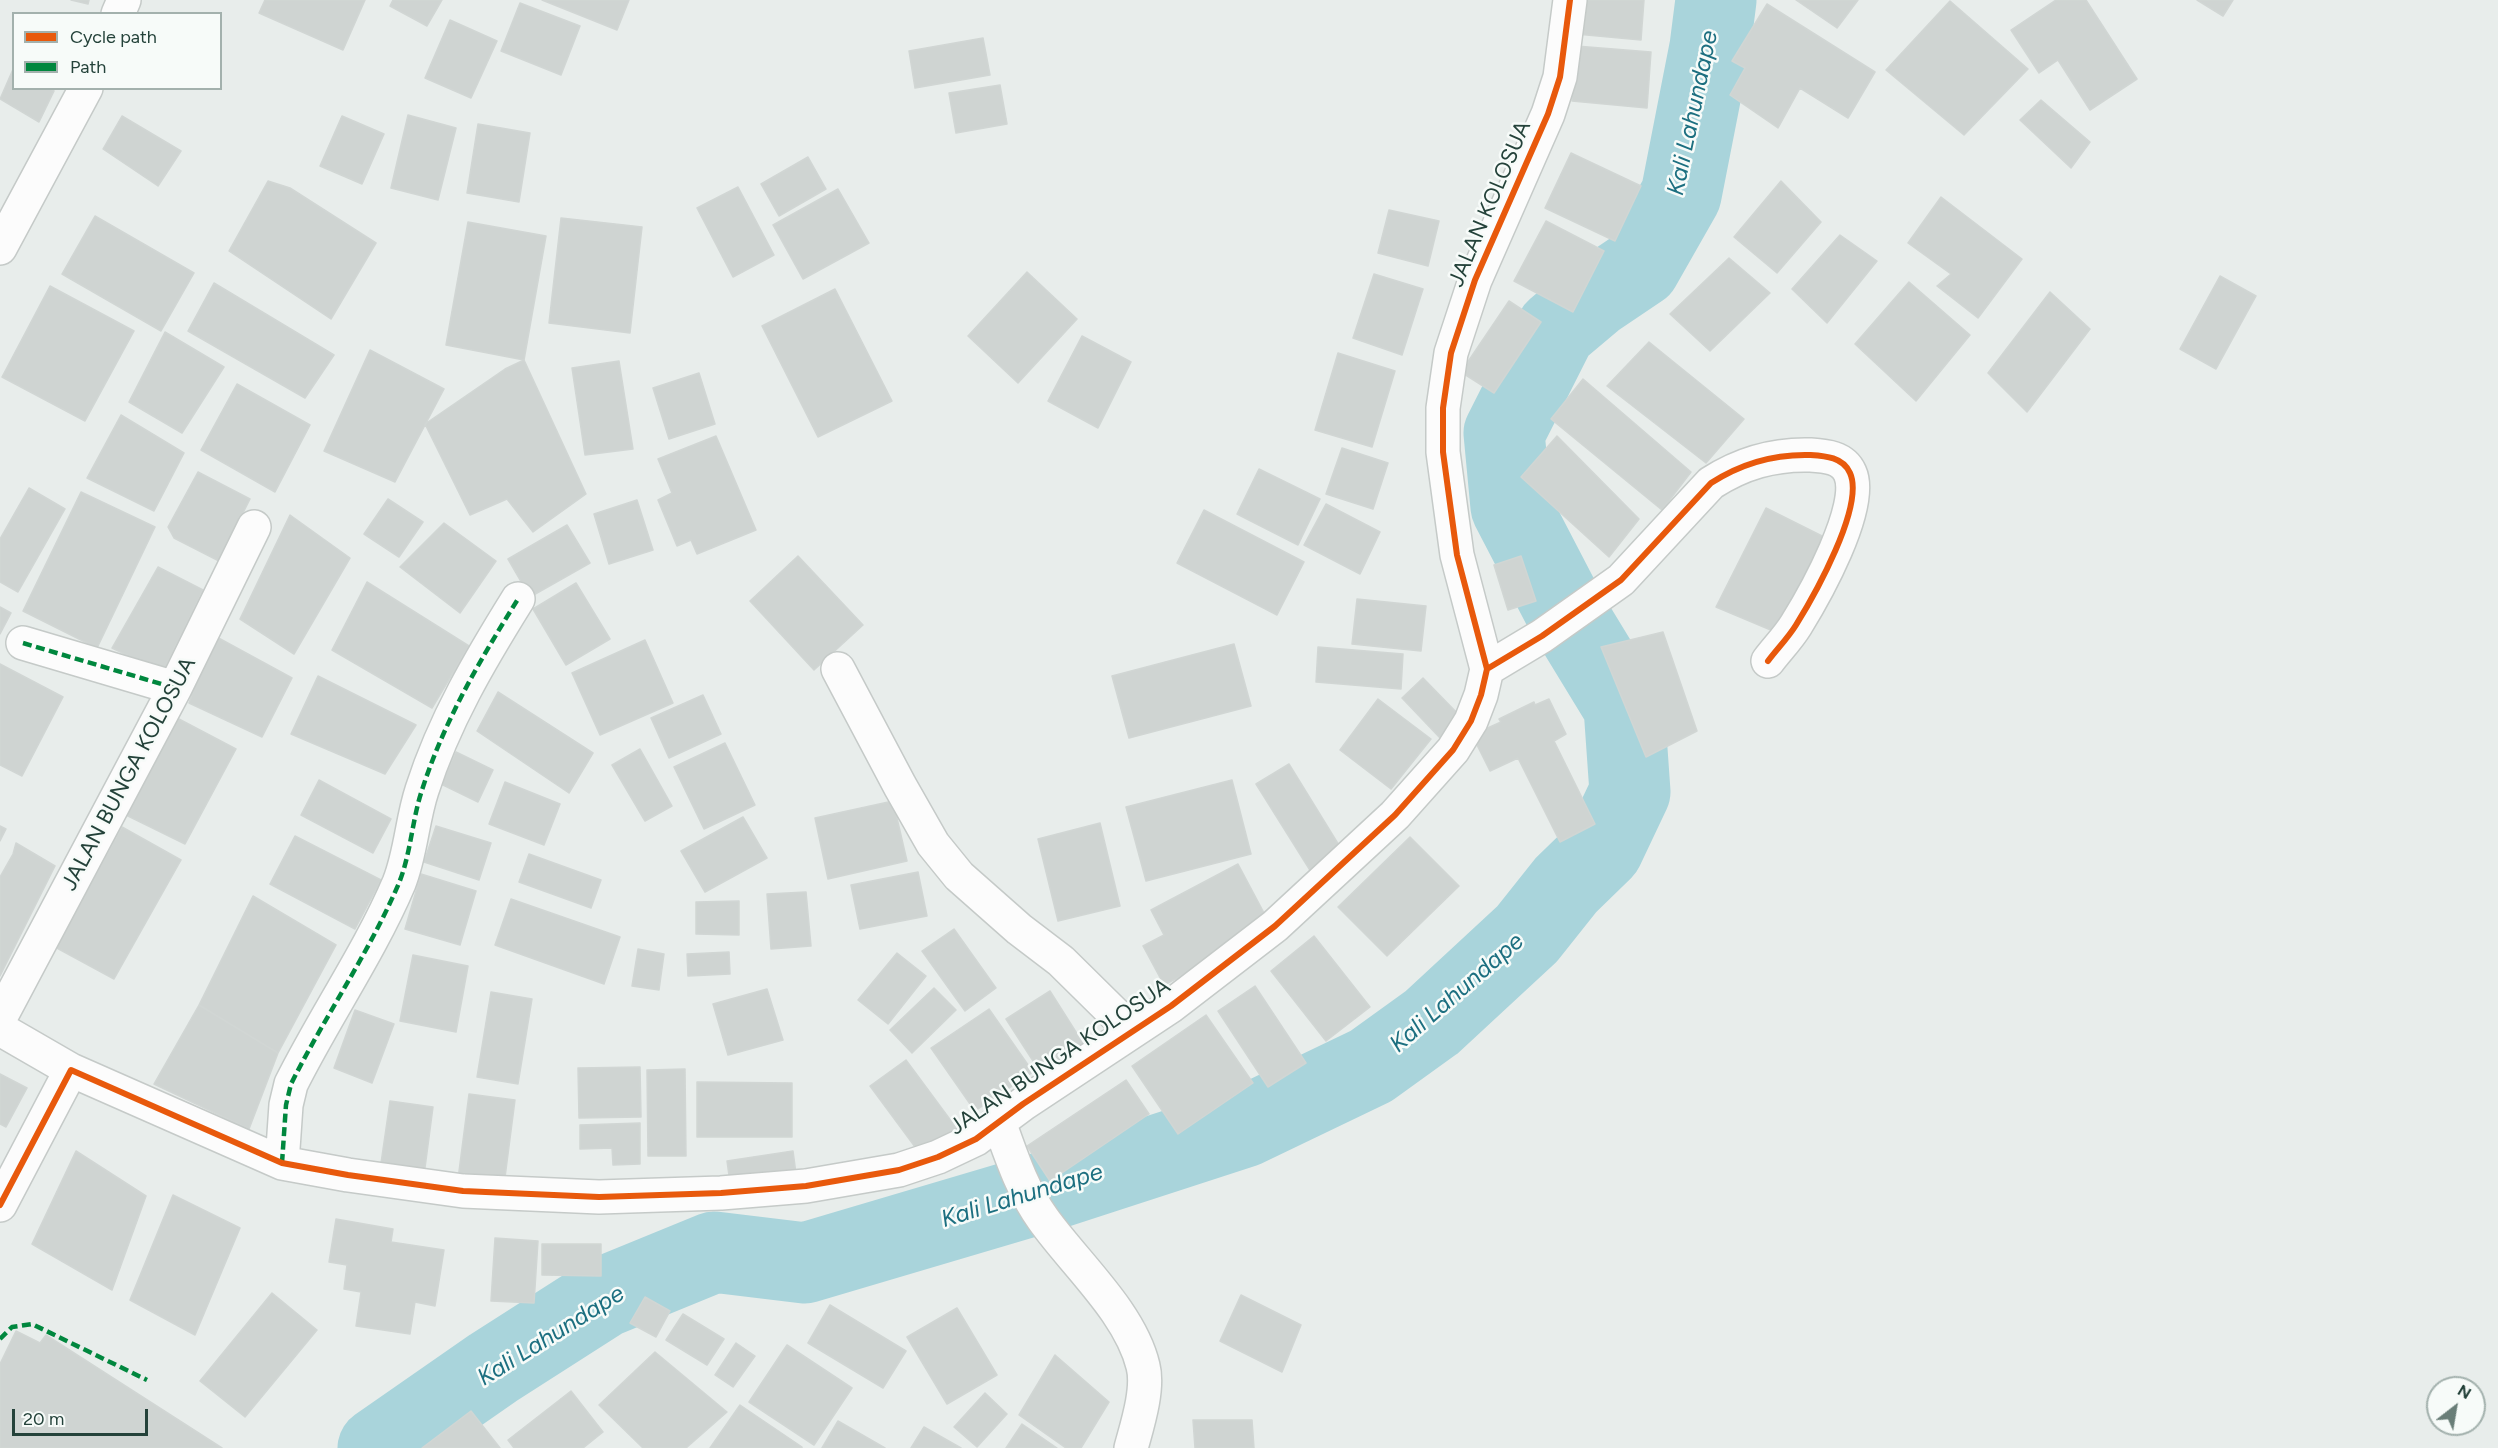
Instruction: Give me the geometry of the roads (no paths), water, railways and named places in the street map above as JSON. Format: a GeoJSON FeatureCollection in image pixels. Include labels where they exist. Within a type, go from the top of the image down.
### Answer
{"type":"FeatureCollection","features":[{"type":"Feature","properties":{"kind":"street","name":"JALAN KOLOSUA"},"geometry":{"type":"LineString","coordinates":[[1487,669],[1457,555],[1443,452],[1443,408],[1451,354],[1475,280],[1548,114],[1560,77],[1569,0]]}},
{"type":"Feature","properties":{"kind":"street"},"geometry":{"type":"LineString","coordinates":[[0,248],[85,90]]}},
{"type":"Feature","properties":{"kind":"street"},"geometry":{"type":"LineString","coordinates":[[1487,669],[1542,636],[1621,580],[1711,483],[1738,467],[1771,459],[1800,455],[1835,459],[1850,473],[1853,487],[1851,504],[1840,539],[1816,590],[1795,627],[1768,661]]}},
{"type":"Feature","properties":{"kind":"street","name":"JALAN BUNGA KOLOSUA"},"geometry":{"type":"LineString","coordinates":[[0,1018],[175,688],[254,527]]}},
{"type":"Feature","properties":{"kind":"street"},"geometry":{"type":"LineString","coordinates":[[282,1163],[286,1106],[291,1084],[400,881],[422,791],[443,733],[472,673],[518,599]]}},
{"type":"Feature","properties":{"kind":"street"},"geometry":{"type":"LineString","coordinates":[[22,643],[175,688]]}},
{"type":"Feature","properties":{"kind":"street"},"geometry":{"type":"LineString","coordinates":[[838,669],[928,835],[959,876],[1019,929],[1061,961],[1132,1031]]}},
{"type":"Feature","properties":{"kind":"street","name":"JALAN BUNGA KOLOSUA"},"geometry":{"type":"LineString","coordinates":[[0,1029],[71,1070],[282,1163],[348,1175],[463,1191],[599,1197],[721,1193],[806,1186],[899,1170],[938,1157],[976,1139],[1171,1006],[1275,926],[1395,815],[1453,750],[1471,721],[1481,695],[1487,669]]}},
{"type":"Feature","properties":{"kind":"street"},"geometry":{"type":"LineString","coordinates":[[0,1205],[71,1070]]}},
{"type":"Feature","properties":{"kind":"street"},"geometry":{"type":"LineString","coordinates":[[999,1122],[1016,1169],[1042,1217],[1113,1307],[1134,1341],[1144,1368],[1142,1401],[1131,1448]]}},
{"type":"Feature","properties":{"kind":"waterway","name":"Kali Lahundape"},"geometry":{"type":"LineString","coordinates":[[378,1448],[493,1368],[604,1297],[714,1252],[805,1263],[1038,1194],[1244,1127],[1371,1066],[1432,1022],[1527,934],[1566,885],[1603,849],[1630,792],[1624,707],[1563,607],[1511,507],[1504,433],[1556,330],[1594,298],[1640,267],[1681,195],[1710,47],[1716,0]]}}]}
